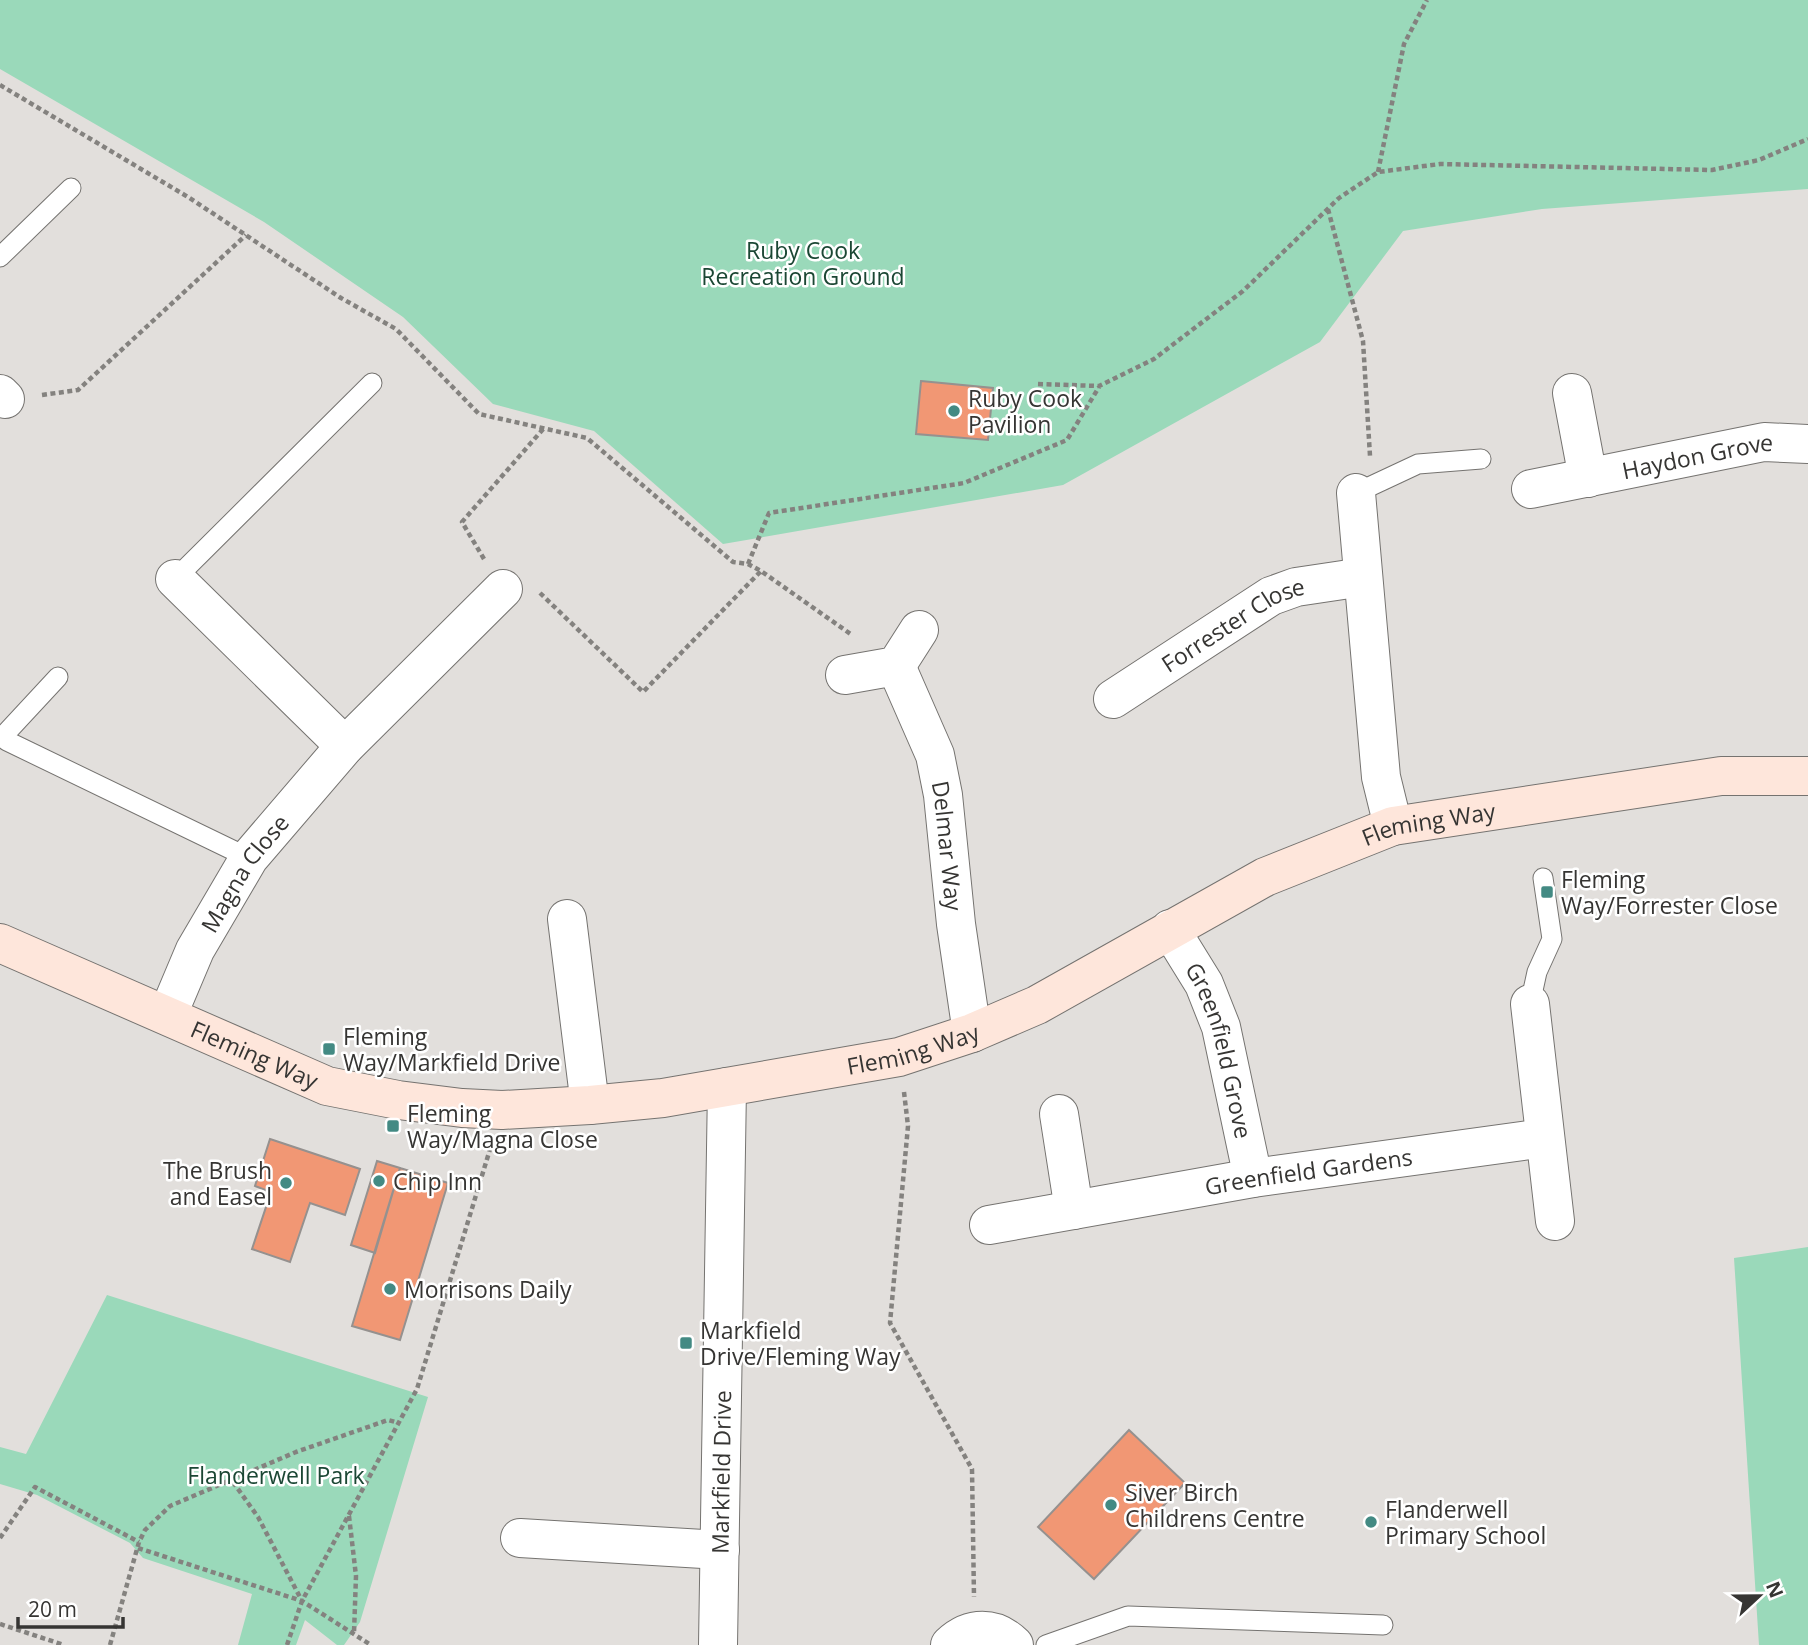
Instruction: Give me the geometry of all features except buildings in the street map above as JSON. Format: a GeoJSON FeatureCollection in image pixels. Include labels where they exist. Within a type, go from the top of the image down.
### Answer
{"type":"FeatureCollection","features":[{"type":"Feature","properties":{"kind":"street"},"geometry":{"type":"LineString","coordinates":[[1572,393],[1588,478]]}},
{"type":"Feature","properties":{"kind":"street","name":"Haydon Grove"},"geometry":{"type":"LineString","coordinates":[[1531,489],[1764,442],[1808,444]]}},
{"type":"Feature","properties":{"kind":"street"},"geometry":{"type":"LineString","coordinates":[[1364,488],[1363,577],[1381,777],[1393,826]]}},
{"type":"Feature","properties":{"kind":"street","name":"Forrester Close"},"geometry":{"type":"LineString","coordinates":[[1113,699],[1271,596],[1296,587],[1363,577]]}},
{"type":"Feature","properties":{"kind":"street"},"geometry":{"type":"LineString","coordinates":[[175,579],[345,746]]}},
{"type":"Feature","properties":{"kind":"street","name":"Magna Close"},"geometry":{"type":"LineString","coordinates":[[168,1014],[195,950],[249,858],[345,746],[503,589]]}},
{"type":"Feature","properties":{"kind":"street"},"geometry":{"type":"LineString","coordinates":[[845,676],[896,666],[919,630]]}},
{"type":"Feature","properties":{"kind":"street","name":"Delmar Way"},"geometry":{"type":"LineString","coordinates":[[896,666],[934,755],[943,795],[956,924],[972,1033]]}},
{"type":"Feature","properties":{"kind":"street","name":"Fleming Way"},"geometry":{"type":"LineString","coordinates":[[0,943],[168,1014],[327,1086],[398,1100],[502,1110],[590,1105],[727,1087],[899,1057],[972,1033],[1037,1005],[1265,877],[1393,826],[1721,776],[1808,776]]}},
{"type":"Feature","properties":{"kind":"street"},"geometry":{"type":"LineString","coordinates":[[568,919],[590,1105]]}},
{"type":"Feature","properties":{"kind":"street","name":"Greenfield Grove"},"geometry":{"type":"LineString","coordinates":[[1170,929],[1204,984],[1221,1027],[1253,1178]]}},
{"type":"Feature","properties":{"kind":"street"},"geometry":{"type":"LineString","coordinates":[[1530,1004],[1555,1221]]}},
{"type":"Feature","properties":{"kind":"street","name":"Markfield Drive"},"geometry":{"type":"LineString","coordinates":[[718,1645],[727,1087]]}},
{"type":"Feature","properties":{"kind":"street"},"geometry":{"type":"LineString","coordinates":[[1059,1114],[1074,1210]]}},
{"type":"Feature","properties":{"kind":"street","name":"Greenfield Gardens"},"geometry":{"type":"LineString","coordinates":[[989,1225],[1253,1178],[1544,1138]]}},
{"type":"Feature","properties":{"kind":"street"},"geometry":{"type":"LineString","coordinates":[[520,1538],[720,1550]]}},
{"type":"Feature","properties":{"kind":"street"},"geometry":{"type":"LineString","coordinates":[[962,1638],[1001,1634],[1014,1645]]}},
{"type":"Feature","properties":{"kind":"lane"},"geometry":{"type":"LineString","coordinates":[[0,257],[71,188]]}},
{"type":"Feature","properties":{"kind":"lane"},"geometry":{"type":"LineString","coordinates":[[175,579],[372,383]]}},
{"type":"Feature","properties":{"kind":"lane"},"geometry":{"type":"LineString","coordinates":[[1364,488],[1418,464],[1481,459]]}},
{"type":"Feature","properties":{"kind":"lane"},"geometry":{"type":"LineString","coordinates":[[58,677],[6,733],[7,741],[249,858]]}},
{"type":"Feature","properties":{"kind":"lane"},"geometry":{"type":"LineString","coordinates":[[1530,1004],[1537,972],[1552,939],[1544,878]]}},
{"type":"Feature","properties":{"kind":"lane"},"geometry":{"type":"LineString","coordinates":[[1046,1645],[1128,1616],[1383,1625]]}},
{"type":"Feature","properties":{"kind":"path"},"geometry":{"type":"LineString","coordinates":[[1378,172],[1404,44],[1427,0]]}},
{"type":"Feature","properties":{"kind":"path"},"geometry":{"type":"LineString","coordinates":[[0,85],[246,235],[341,299],[396,329],[479,414],[587,438],[733,562],[748,564],[761,571],[896,666]]}},
{"type":"Feature","properties":{"kind":"path"},"geometry":{"type":"LineString","coordinates":[[1038,384],[1099,386],[1154,359],[1181,341],[1242,291],[1328,209],[1360,182],[1378,172],[1440,164],[1712,170],[1759,160],[1808,139]]}},
{"type":"Feature","properties":{"kind":"path"},"geometry":{"type":"LineString","coordinates":[[1328,209],[1363,341],[1364,488]]}},
{"type":"Feature","properties":{"kind":"path"},"geometry":{"type":"LineString","coordinates":[[3,397],[78,390],[246,235]]}},
{"type":"Feature","properties":{"kind":"path"},"geometry":{"type":"LineString","coordinates":[[748,564],[769,513],[964,483],[1066,440],[1099,386]]}},
{"type":"Feature","properties":{"kind":"path"},"geometry":{"type":"LineString","coordinates":[[544,428],[462,522],[503,589],[534,587],[643,692],[761,571]]}},
{"type":"Feature","properties":{"kind":"path"},"geometry":{"type":"LineString","coordinates":[[899,1057],[908,1126],[890,1322],[972,1469],[962,1638]]}},
{"type":"Feature","properties":{"kind":"path"},"geometry":{"type":"LineString","coordinates":[[287,1645],[302,1601],[417,1389],[502,1110]]}},
{"type":"Feature","properties":{"kind":"path"},"geometry":{"type":"LineString","coordinates":[[110,1645],[139,1542],[145,1530],[170,1506],[322,1443],[388,1420],[399,1423]]}},
{"type":"Feature","properties":{"kind":"path"},"geometry":{"type":"LineString","coordinates":[[233,1482],[258,1517],[302,1601]]}},
{"type":"Feature","properties":{"kind":"path"},"geometry":{"type":"LineString","coordinates":[[0,1538],[35,1487],[139,1542]]}},
{"type":"Feature","properties":{"kind":"path"},"geometry":{"type":"LineString","coordinates":[[349,1514],[356,1576],[354,1634]]}},
{"type":"Feature","properties":{"kind":"path"},"geometry":{"type":"LineString","coordinates":[[138,1548],[302,1601],[372,1645]]}},
{"type":"Feature","properties":{"kind":"path"},"geometry":{"type":"LineString","coordinates":[[0,1624],[63,1645]]}},
{"type":"Feature","properties":{"kind":"green space","name":"Ruby Cook Recreation Ground"},"geometry":{"type":"Polygon","coordinates":[[[0,0],[1808,0],[1808,189],[1542,209],[1403,231],[1320,342],[1063,485],[723,544],[594,431],[493,404],[403,317],[264,222],[0,69],[0,0]]]}},
{"type":"Feature","properties":{"kind":"green space"},"geometry":{"type":"Polygon","coordinates":[[[1808,1247],[1808,1645],[1759,1645],[1734,1258],[1808,1247]]]}},
{"type":"Feature","properties":{"kind":"green space","name":"Flanderwell Park"},"geometry":{"type":"Polygon","coordinates":[[[107,1295],[428,1397],[360,1622],[344,1645],[337,1645],[305,1620],[296,1645],[238,1645],[252,1594],[143,1558],[130,1543],[37,1495],[0,1484],[0,1447],[26,1454],[107,1295]]]}},
{"type":"Feature","properties":{"kind":"place","name":"Ruby Cook Pavilion"},"geometry":{"type":"Point","coordinates":[954,411]}},
{"type":"Feature","properties":{"kind":"place","name":"Fleming Way/Forrester Close"},"geometry":{"type":"Point","coordinates":[1547,892]}},
{"type":"Feature","properties":{"kind":"place","name":"Fleming Way/Markfield Drive"},"geometry":{"type":"Point","coordinates":[329,1049]}},
{"type":"Feature","properties":{"kind":"place","name":"Fleming Way/Magna Close"},"geometry":{"type":"Point","coordinates":[393,1126]}},
{"type":"Feature","properties":{"kind":"place","name":"Chip Inn"},"geometry":{"type":"Point","coordinates":[379,1181]}},
{"type":"Feature","properties":{"kind":"place","name":"The Brush and Easel"},"geometry":{"type":"Point","coordinates":[286,1183]}},
{"type":"Feature","properties":{"kind":"place","name":"Morrisons Daily"},"geometry":{"type":"Point","coordinates":[390,1289]}},
{"type":"Feature","properties":{"kind":"place","name":"Markfield Drive/Fleming Way"},"geometry":{"type":"Point","coordinates":[686,1343]}},
{"type":"Feature","properties":{"kind":"place","name":"Siver Birch Childrens Centre"},"geometry":{"type":"Point","coordinates":[1111,1505]}},
{"type":"Feature","properties":{"kind":"place","name":"Flanderwell Primary School"},"geometry":{"type":"Point","coordinates":[1371,1522]}}]}
